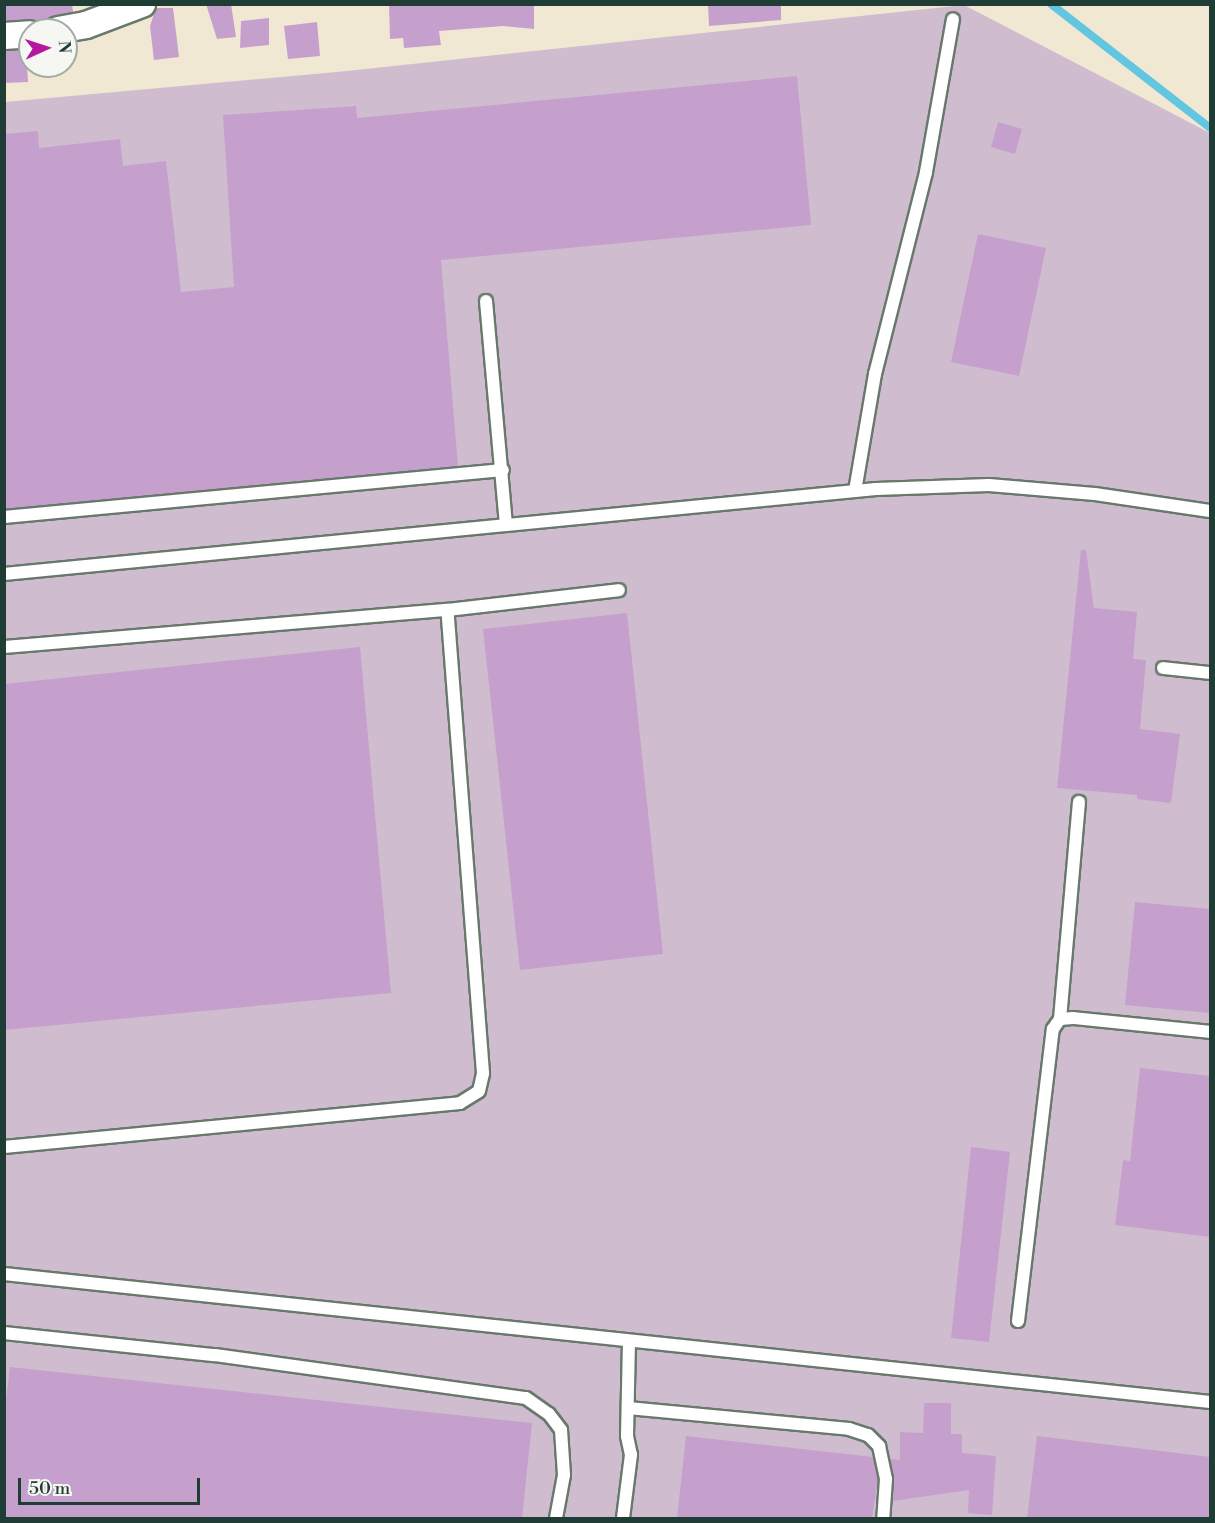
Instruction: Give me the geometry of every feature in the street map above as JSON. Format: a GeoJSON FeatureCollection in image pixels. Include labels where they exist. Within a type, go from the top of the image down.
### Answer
{"type":"FeatureCollection","features":[{"type":"Feature","properties":{"kind":"street"},"geometry":{"type":"LineString","coordinates":[[78,26],[142,4]]}},
{"type":"Feature","properties":{"kind":"lane"},"geometry":{"type":"LineString","coordinates":[[855,491],[874,374],[926,172],[953,19]]}},
{"type":"Feature","properties":{"kind":"lane"},"geometry":{"type":"LineString","coordinates":[[486,301],[503,470],[506,525]]}},
{"type":"Feature","properties":{"kind":"lane"},"geometry":{"type":"LineString","coordinates":[[4,517],[503,470]]}},
{"type":"Feature","properties":{"kind":"lane"},"geometry":{"type":"LineString","coordinates":[[4,574],[855,491],[989,485],[1095,494],[1210,511]]}},
{"type":"Feature","properties":{"kind":"lane"},"geometry":{"type":"LineString","coordinates":[[4,646],[447,610],[619,590]]}},
{"type":"Feature","properties":{"kind":"lane"},"geometry":{"type":"LineString","coordinates":[[4,1148],[460,1103],[479,1090],[483,1073],[447,610]]}},
{"type":"Feature","properties":{"kind":"lane"},"geometry":{"type":"LineString","coordinates":[[1163,668],[1210,673]]}},
{"type":"Feature","properties":{"kind":"lane"},"geometry":{"type":"LineString","coordinates":[[1018,1321],[1053,1029],[1060,1019],[1079,802]]}},
{"type":"Feature","properties":{"kind":"lane"},"geometry":{"type":"LineString","coordinates":[[1060,1019],[1210,1032]]}},
{"type":"Feature","properties":{"kind":"lane"},"geometry":{"type":"LineString","coordinates":[[4,1274],[1210,1402]]}},
{"type":"Feature","properties":{"kind":"lane"},"geometry":{"type":"LineString","coordinates":[[4,1333],[215,1355],[526,1398],[549,1414],[561,1430],[564,1475],[556,1518]]}},
{"type":"Feature","properties":{"kind":"lane"},"geometry":{"type":"LineString","coordinates":[[623,1518],[631,1455],[628,1408],[629,1342]]}},
{"type":"Feature","properties":{"kind":"lane"},"geometry":{"type":"LineString","coordinates":[[628,1408],[849,1429],[867,1435],[879,1446],[886,1479],[883,1518]]}},
{"type":"Feature","properties":{"kind":"shaded area"},"geometry":{"type":"Polygon","coordinates":[[[964,5],[1210,133],[1210,1518],[5,1518],[5,102],[347,71],[964,5]]]}},
{"type":"Feature","properties":{"kind":"building"},"geometry":{"type":"Polygon","coordinates":[[[4,4],[72,4],[73,12],[49,18],[18,18],[18,20],[4,21],[4,4]]]}},
{"type":"Feature","properties":{"kind":"building"},"geometry":{"type":"Polygon","coordinates":[[[206,4],[231,4],[236,37],[217,39],[206,4]]]}},
{"type":"Feature","properties":{"kind":"building"},"geometry":{"type":"Polygon","coordinates":[[[389,4],[534,4],[534,29],[503,26],[439,31],[441,45],[404,48],[403,38],[390,39],[389,4]]]}},
{"type":"Feature","properties":{"kind":"building"},"geometry":{"type":"Polygon","coordinates":[[[708,4],[781,4],[781,20],[709,26],[708,4]]]}},
{"type":"Feature","properties":{"kind":"building"},"geometry":{"type":"Polygon","coordinates":[[[156,8],[173,8],[179,57],[154,60],[150,26],[156,8]]]}},
{"type":"Feature","properties":{"kind":"building"},"geometry":{"type":"Polygon","coordinates":[[[269,18],[269,45],[240,48],[241,21],[269,18]]]}},
{"type":"Feature","properties":{"kind":"building"},"geometry":{"type":"Polygon","coordinates":[[[317,22],[320,56],[288,59],[284,26],[317,22]]]}},
{"type":"Feature","properties":{"kind":"building"},"geometry":{"type":"Polygon","coordinates":[[[18,50],[18,78],[28,78],[28,82],[4,83],[4,51],[18,50]]]}},
{"type":"Feature","properties":{"kind":"building"},"geometry":{"type":"Polygon","coordinates":[[[797,76],[811,225],[441,260],[458,466],[4,509],[4,134],[38,131],[39,148],[120,139],[123,166],[166,161],[181,292],[234,287],[223,115],[356,106],[357,118],[797,76]]]}},
{"type":"Feature","properties":{"kind":"building"},"geometry":{"type":"Polygon","coordinates":[[[998,122],[1022,129],[1015,154],[991,147],[998,122]]]}},
{"type":"Feature","properties":{"kind":"building"},"geometry":{"type":"Polygon","coordinates":[[[978,234],[1046,248],[1019,376],[951,362],[978,234]]]}},
{"type":"Feature","properties":{"kind":"building"},"geometry":{"type":"Polygon","coordinates":[[[1081,550],[1086,550],[1094,608],[1137,612],[1133,659],[1146,660],[1140,729],[1180,734],[1171,803],[1137,799],[1137,795],[1057,788],[1081,550]]]}},
{"type":"Feature","properties":{"kind":"building"},"geometry":{"type":"Polygon","coordinates":[[[627,613],[663,954],[520,970],[483,629],[627,613]]]}},
{"type":"Feature","properties":{"kind":"building"},"geometry":{"type":"Polygon","coordinates":[[[360,647],[391,993],[4,1030],[4,684],[360,647]]]}},
{"type":"Feature","properties":{"kind":"building"},"geometry":{"type":"Polygon","coordinates":[[[1135,902],[1210,909],[1210,1013],[1125,1005],[1135,902]]]}},
{"type":"Feature","properties":{"kind":"building"},"geometry":{"type":"Polygon","coordinates":[[[1140,1068],[1210,1076],[1210,1237],[1115,1225],[1123,1160],[1130,1161],[1140,1068]]]}},
{"type":"Feature","properties":{"kind":"building"},"geometry":{"type":"Polygon","coordinates":[[[971,1147],[1010,1152],[989,1342],[951,1338],[971,1147]]]}},
{"type":"Feature","properties":{"kind":"building"},"geometry":{"type":"Polygon","coordinates":[[[10,1367],[532,1423],[522,1518],[4,1518],[4,1416],[10,1367]]]}},
{"type":"Feature","properties":{"kind":"building"},"geometry":{"type":"Polygon","coordinates":[[[924,1403],[951,1403],[951,1434],[962,1434],[962,1453],[996,1456],[992,1515],[968,1513],[969,1490],[893,1501],[890,1459],[900,1460],[900,1432],[923,1433],[924,1403]]]}},
{"type":"Feature","properties":{"kind":"building"},"geometry":{"type":"Polygon","coordinates":[[[686,1436],[873,1457],[878,1480],[872,1518],[677,1518],[686,1436]]]}},
{"type":"Feature","properties":{"kind":"building"},"geometry":{"type":"Polygon","coordinates":[[[1037,1436],[1210,1457],[1210,1518],[1027,1518],[1037,1436]]]}},
{"type":"Feature","properties":{"kind":"waterway"},"geometry":{"type":"LineString","coordinates":[[1051,4],[1210,128]]}}]}
